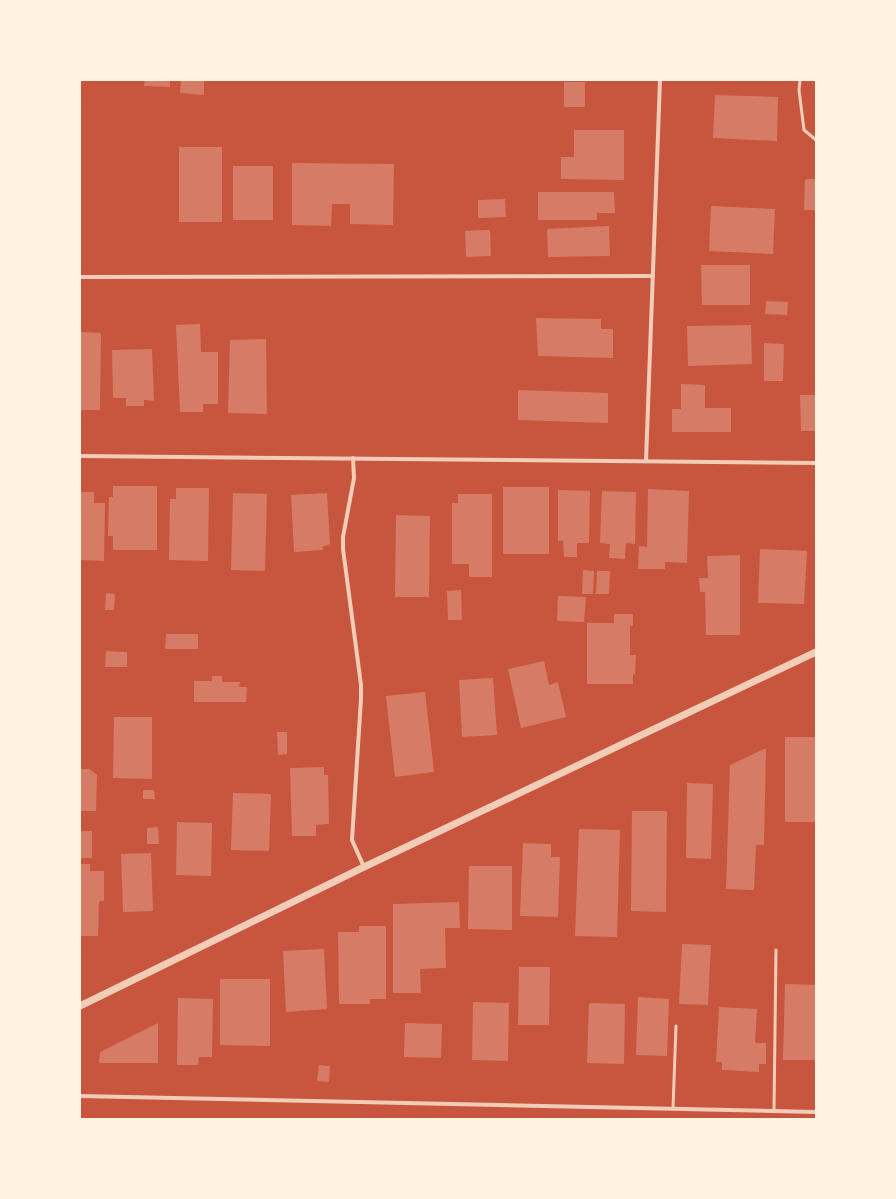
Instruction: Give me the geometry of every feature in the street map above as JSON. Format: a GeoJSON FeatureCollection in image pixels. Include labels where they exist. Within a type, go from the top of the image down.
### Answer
{"type":"FeatureCollection","features":[{"type":"Feature","properties":{"kind":"street"},"geometry":{"type":"LineString","coordinates":[[646,461],[660,80]]}},
{"type":"Feature","properties":{"kind":"street"},"geometry":{"type":"LineString","coordinates":[[80,277],[652,276]]}},
{"type":"Feature","properties":{"kind":"street"},"geometry":{"type":"LineString","coordinates":[[80,456],[816,463]]}},
{"type":"Feature","properties":{"kind":"street"},"geometry":{"type":"LineString","coordinates":[[353,458],[354,478],[343,537],[343,549],[361,699],[352,840],[364,867]]}},
{"type":"Feature","properties":{"kind":"street"},"geometry":{"type":"LineString","coordinates":[[80,1006],[364,867],[816,652]]}},
{"type":"Feature","properties":{"kind":"street"},"geometry":{"type":"LineString","coordinates":[[80,1096],[816,1112]]}},
{"type":"Feature","properties":{"kind":"lane"},"geometry":{"type":"LineString","coordinates":[[800,80],[799,90],[804,130],[816,140]]}},
{"type":"Feature","properties":{"kind":"lane"},"geometry":{"type":"LineString","coordinates":[[774,1111],[776,950]]}},
{"type":"Feature","properties":{"kind":"lane"},"geometry":{"type":"LineString","coordinates":[[673,1108],[676,1026]]}},
{"type":"Feature","properties":{"kind":"building"},"geometry":{"type":"Polygon","coordinates":[[[145,80],[170,80],[170,87],[144,86],[145,80]]]}},
{"type":"Feature","properties":{"kind":"building"},"geometry":{"type":"Polygon","coordinates":[[[181,80],[204,80],[204,95],[180,93],[181,80]]]}},
{"type":"Feature","properties":{"kind":"building"},"geometry":{"type":"Polygon","coordinates":[[[564,82],[585,82],[585,107],[564,107],[564,82]]]}},
{"type":"Feature","properties":{"kind":"building"},"geometry":{"type":"Polygon","coordinates":[[[715,95],[778,97],[777,141],[713,138],[715,95]]]}},
{"type":"Feature","properties":{"kind":"building"},"geometry":{"type":"Polygon","coordinates":[[[574,130],[624,130],[624,180],[561,179],[561,157],[574,157],[574,130]]]}},
{"type":"Feature","properties":{"kind":"building"},"geometry":{"type":"Polygon","coordinates":[[[179,147],[222,147],[222,222],[179,222],[179,147]]]}},
{"type":"Feature","properties":{"kind":"building"},"geometry":{"type":"Polygon","coordinates":[[[292,163],[394,164],[393,225],[350,224],[350,204],[332,204],[331,226],[292,225],[292,163]]]}},
{"type":"Feature","properties":{"kind":"building"},"geometry":{"type":"Polygon","coordinates":[[[233,166],[273,166],[273,220],[233,220],[233,166]]]}},
{"type":"Feature","properties":{"kind":"building"},"geometry":{"type":"Polygon","coordinates":[[[805,179],[816,179],[816,210],[804,210],[805,179]]]}},
{"type":"Feature","properties":{"kind":"building"},"geometry":{"type":"Polygon","coordinates":[[[538,192],[614,192],[615,213],[597,213],[597,220],[538,220],[538,192]]]}},
{"type":"Feature","properties":{"kind":"building"},"geometry":{"type":"Polygon","coordinates":[[[505,199],[506,217],[478,218],[478,200],[505,199]]]}},
{"type":"Feature","properties":{"kind":"building"},"geometry":{"type":"Polygon","coordinates":[[[711,206],[775,209],[773,254],[709,251],[711,206]]]}},
{"type":"Feature","properties":{"kind":"building"},"geometry":{"type":"Polygon","coordinates":[[[609,226],[610,256],[548,257],[547,229],[609,226]]]}},
{"type":"Feature","properties":{"kind":"building"},"geometry":{"type":"Polygon","coordinates":[[[490,230],[491,256],[466,257],[465,231],[490,230]]]}},
{"type":"Feature","properties":{"kind":"building"},"geometry":{"type":"Polygon","coordinates":[[[701,265],[750,265],[750,305],[702,305],[701,265]]]}},
{"type":"Feature","properties":{"kind":"building"},"geometry":{"type":"Polygon","coordinates":[[[766,301],[788,302],[787,315],[765,314],[766,301]]]}},
{"type":"Feature","properties":{"kind":"building"},"geometry":{"type":"Polygon","coordinates":[[[536,318],[601,319],[601,329],[613,329],[613,358],[538,356],[536,318]]]}},
{"type":"Feature","properties":{"kind":"building"},"geometry":{"type":"Polygon","coordinates":[[[200,324],[201,352],[218,352],[218,404],[203,404],[203,412],[180,412],[176,325],[200,324]]]}},
{"type":"Feature","properties":{"kind":"building"},"geometry":{"type":"Polygon","coordinates":[[[751,325],[752,364],[688,366],[687,326],[751,325]]]}},
{"type":"Feature","properties":{"kind":"building"},"geometry":{"type":"Polygon","coordinates":[[[80,332],[101,333],[100,410],[80,410],[80,332]]]}},
{"type":"Feature","properties":{"kind":"building"},"geometry":{"type":"Polygon","coordinates":[[[266,339],[267,414],[228,413],[230,340],[266,339]]]}},
{"type":"Feature","properties":{"kind":"building"},"geometry":{"type":"Polygon","coordinates":[[[764,343],[784,344],[783,381],[764,381],[764,343]]]}},
{"type":"Feature","properties":{"kind":"building"},"geometry":{"type":"Polygon","coordinates":[[[152,349],[154,401],[144,400],[144,406],[126,406],[126,398],[113,398],[112,350],[152,349]]]}},
{"type":"Feature","properties":{"kind":"building"},"geometry":{"type":"Polygon","coordinates":[[[681,384],[705,385],[705,408],[731,408],[731,432],[672,432],[672,409],[681,409],[681,384]]]}},
{"type":"Feature","properties":{"kind":"building"},"geometry":{"type":"Polygon","coordinates":[[[518,390],[608,393],[608,423],[518,420],[518,390]]]}},
{"type":"Feature","properties":{"kind":"building"},"geometry":{"type":"Polygon","coordinates":[[[800,395],[816,395],[816,431],[801,431],[800,395]]]}},
{"type":"Feature","properties":{"kind":"building"},"geometry":{"type":"Polygon","coordinates":[[[113,486],[157,486],[157,550],[113,550],[113,536],[108,536],[109,497],[113,497],[113,486]]]}},
{"type":"Feature","properties":{"kind":"building"},"geometry":{"type":"Polygon","coordinates":[[[503,487],[549,487],[549,554],[503,554],[503,487]]]}},
{"type":"Feature","properties":{"kind":"building"},"geometry":{"type":"Polygon","coordinates":[[[176,488],[209,488],[208,561],[169,560],[170,499],[176,499],[176,488]]]}},
{"type":"Feature","properties":{"kind":"building"},"geometry":{"type":"Polygon","coordinates":[[[648,489],[689,491],[687,563],[665,562],[665,569],[638,569],[639,546],[647,547],[648,489]]]}},
{"type":"Feature","properties":{"kind":"building"},"geometry":{"type":"Polygon","coordinates":[[[558,490],[590,491],[589,543],[577,543],[577,557],[564,557],[563,541],[558,541],[558,490]]]}},
{"type":"Feature","properties":{"kind":"building"},"geometry":{"type":"Polygon","coordinates":[[[602,491],[636,492],[635,544],[626,543],[625,559],[609,558],[610,544],[600,543],[602,491]]]}},
{"type":"Feature","properties":{"kind":"building"},"geometry":{"type":"Polygon","coordinates":[[[80,492],[94,492],[94,503],[105,503],[104,561],[80,560],[80,492]]]}},
{"type":"Feature","properties":{"kind":"building"},"geometry":{"type":"Polygon","coordinates":[[[233,493],[267,494],[265,571],[231,570],[233,493]]]}},
{"type":"Feature","properties":{"kind":"building"},"geometry":{"type":"Polygon","coordinates":[[[327,493],[330,544],[322,547],[323,550],[294,552],[291,495],[327,493]]]}},
{"type":"Feature","properties":{"kind":"building"},"geometry":{"type":"Polygon","coordinates":[[[458,494],[492,494],[492,577],[469,577],[469,564],[452,564],[452,503],[458,503],[458,494]]]}},
{"type":"Feature","properties":{"kind":"building"},"geometry":{"type":"Polygon","coordinates":[[[396,515],[430,516],[429,597],[395,597],[396,515]]]}},
{"type":"Feature","properties":{"kind":"building"},"geometry":{"type":"Polygon","coordinates":[[[760,549],[807,551],[804,604],[758,603],[760,549]]]}},
{"type":"Feature","properties":{"kind":"building"},"geometry":{"type":"Polygon","coordinates":[[[740,555],[740,635],[706,635],[705,592],[700,592],[699,578],[708,578],[707,556],[740,555]]]}},
{"type":"Feature","properties":{"kind":"building"},"geometry":{"type":"Polygon","coordinates":[[[583,570],[594,571],[593,594],[582,594],[583,570]]]}},
{"type":"Feature","properties":{"kind":"building"},"geometry":{"type":"Polygon","coordinates":[[[597,571],[610,571],[609,594],[596,594],[597,571]]]}},
{"type":"Feature","properties":{"kind":"building"},"geometry":{"type":"Polygon","coordinates":[[[461,590],[462,620],[448,620],[447,591],[461,590]]]}},
{"type":"Feature","properties":{"kind":"building"},"geometry":{"type":"Polygon","coordinates":[[[106,593],[115,594],[114,610],[105,610],[106,593]]]}},
{"type":"Feature","properties":{"kind":"building"},"geometry":{"type":"Polygon","coordinates":[[[558,596],[586,597],[584,622],[557,621],[558,596]]]}},
{"type":"Feature","properties":{"kind":"building"},"geometry":{"type":"Polygon","coordinates":[[[614,614],[633,614],[633,626],[630,626],[630,655],[636,655],[633,684],[587,684],[587,623],[614,623],[614,614]]]}},
{"type":"Feature","properties":{"kind":"building"},"geometry":{"type":"Polygon","coordinates":[[[166,634],[198,634],[198,649],[165,649],[166,634]]]}},
{"type":"Feature","properties":{"kind":"building"},"geometry":{"type":"Polygon","coordinates":[[[106,651],[127,652],[127,667],[105,667],[106,651]]]}},
{"type":"Feature","properties":{"kind":"building"},"geometry":{"type":"Polygon","coordinates":[[[544,661],[549,685],[558,682],[566,717],[521,728],[508,669],[544,661]]]}},
{"type":"Feature","properties":{"kind":"building"},"geometry":{"type":"Polygon","coordinates":[[[212,676],[222,676],[222,682],[240,682],[239,687],[247,687],[246,702],[194,702],[194,681],[212,681],[212,676]]]}},
{"type":"Feature","properties":{"kind":"building"},"geometry":{"type":"Polygon","coordinates":[[[493,678],[497,735],[462,737],[459,680],[493,678]]]}},
{"type":"Feature","properties":{"kind":"building"},"geometry":{"type":"Polygon","coordinates":[[[425,692],[434,772],[395,777],[386,696],[425,692]]]}},
{"type":"Feature","properties":{"kind":"building"},"geometry":{"type":"Polygon","coordinates":[[[114,717],[152,717],[152,779],[113,778],[114,717]]]}},
{"type":"Feature","properties":{"kind":"building"},"geometry":{"type":"Polygon","coordinates":[[[277,732],[287,732],[287,754],[278,755],[277,732]]]}},
{"type":"Feature","properties":{"kind":"building"},"geometry":{"type":"Polygon","coordinates":[[[785,737],[816,737],[816,822],[785,822],[785,737]]]}},
{"type":"Feature","properties":{"kind":"building"},"geometry":{"type":"Polygon","coordinates":[[[766,748],[764,845],[756,845],[754,890],[726,889],[730,765],[766,748]]]}},
{"type":"Feature","properties":{"kind":"building"},"geometry":{"type":"Polygon","coordinates":[[[324,767],[324,775],[328,775],[329,824],[316,825],[316,836],[292,836],[290,768],[324,767]]]}},
{"type":"Feature","properties":{"kind":"building"},"geometry":{"type":"Polygon","coordinates":[[[80,769],[89,769],[97,775],[96,811],[80,811],[80,769]]]}},
{"type":"Feature","properties":{"kind":"building"},"geometry":{"type":"Polygon","coordinates":[[[687,783],[713,784],[711,859],[686,858],[687,783]]]}},
{"type":"Feature","properties":{"kind":"building"},"geometry":{"type":"Polygon","coordinates":[[[143,790],[154,790],[155,799],[143,799],[143,790]]]}},
{"type":"Feature","properties":{"kind":"building"},"geometry":{"type":"Polygon","coordinates":[[[233,793],[271,794],[269,851],[231,850],[233,793]]]}},
{"type":"Feature","properties":{"kind":"building"},"geometry":{"type":"Polygon","coordinates":[[[632,811],[667,811],[666,912],[631,911],[632,811]]]}},
{"type":"Feature","properties":{"kind":"building"},"geometry":{"type":"Polygon","coordinates":[[[177,822],[212,823],[211,876],[176,875],[177,822]]]}},
{"type":"Feature","properties":{"kind":"building"},"geometry":{"type":"Polygon","coordinates":[[[158,827],[159,844],[147,844],[147,828],[158,827]]]}},
{"type":"Feature","properties":{"kind":"building"},"geometry":{"type":"Polygon","coordinates":[[[579,829],[620,830],[617,937],[575,936],[579,829]]]}},
{"type":"Feature","properties":{"kind":"building"},"geometry":{"type":"Polygon","coordinates":[[[80,831],[92,831],[92,858],[80,858],[80,831]]]}},
{"type":"Feature","properties":{"kind":"building"},"geometry":{"type":"Polygon","coordinates":[[[523,843],[551,844],[551,857],[560,857],[558,917],[520,916],[523,843]]]}},
{"type":"Feature","properties":{"kind":"building"},"geometry":{"type":"Polygon","coordinates":[[[151,853],[153,911],[123,912],[121,854],[151,853]]]}},
{"type":"Feature","properties":{"kind":"building"},"geometry":{"type":"Polygon","coordinates":[[[80,864],[90,864],[90,871],[104,871],[104,901],[99,901],[98,936],[80,936],[80,864]]]}},
{"type":"Feature","properties":{"kind":"building"},"geometry":{"type":"Polygon","coordinates":[[[469,866],[512,866],[512,930],[468,929],[469,866]]]}},
{"type":"Feature","properties":{"kind":"building"},"geometry":{"type":"Polygon","coordinates":[[[459,902],[460,928],[445,928],[446,968],[420,969],[421,993],[393,993],[393,904],[459,902]]]}},
{"type":"Feature","properties":{"kind":"building"},"geometry":{"type":"Polygon","coordinates":[[[359,926],[386,926],[386,999],[370,999],[370,1004],[339,1004],[338,932],[359,932],[359,926]]]}},
{"type":"Feature","properties":{"kind":"building"},"geometry":{"type":"Polygon","coordinates":[[[682,944],[711,945],[708,1005],[679,1004],[682,944]]]}},
{"type":"Feature","properties":{"kind":"building"},"geometry":{"type":"Polygon","coordinates":[[[324,949],[327,1009],[286,1012],[283,951],[324,949]]]}},
{"type":"Feature","properties":{"kind":"building"},"geometry":{"type":"Polygon","coordinates":[[[519,967],[550,967],[549,1025],[518,1025],[519,967]]]}},
{"type":"Feature","properties":{"kind":"building"},"geometry":{"type":"Polygon","coordinates":[[[220,979],[270,979],[270,1046],[220,1045],[220,979]]]}},
{"type":"Feature","properties":{"kind":"building"},"geometry":{"type":"Polygon","coordinates":[[[785,984],[816,985],[816,1060],[783,1060],[785,984]]]}},
{"type":"Feature","properties":{"kind":"building"},"geometry":{"type":"Polygon","coordinates":[[[638,997],[669,999],[667,1056],[636,1055],[638,997]]]}},
{"type":"Feature","properties":{"kind":"building"},"geometry":{"type":"Polygon","coordinates":[[[178,998],[213,999],[212,1057],[199,1057],[198,1065],[177,1065],[178,998]]]}},
{"type":"Feature","properties":{"kind":"building"},"geometry":{"type":"Polygon","coordinates":[[[473,1002],[509,1003],[508,1061],[472,1060],[473,1002]]]}},
{"type":"Feature","properties":{"kind":"building"},"geometry":{"type":"Polygon","coordinates":[[[589,1003],[625,1004],[624,1064],[587,1063],[589,1003]]]}},
{"type":"Feature","properties":{"kind":"building"},"geometry":{"type":"Polygon","coordinates":[[[719,1007],[757,1009],[755,1043],[766,1043],[766,1064],[759,1064],[759,1072],[722,1070],[722,1062],[716,1062],[719,1007]]]}},
{"type":"Feature","properties":{"kind":"building"},"geometry":{"type":"Polygon","coordinates":[[[158,1023],[158,1063],[99,1063],[100,1052],[158,1023]]]}},
{"type":"Feature","properties":{"kind":"building"},"geometry":{"type":"Polygon","coordinates":[[[405,1023],[442,1024],[441,1058],[404,1057],[405,1023]]]}},
{"type":"Feature","properties":{"kind":"building"},"geometry":{"type":"Polygon","coordinates":[[[319,1065],[330,1066],[329,1082],[317,1081],[319,1065]]]}}]}
